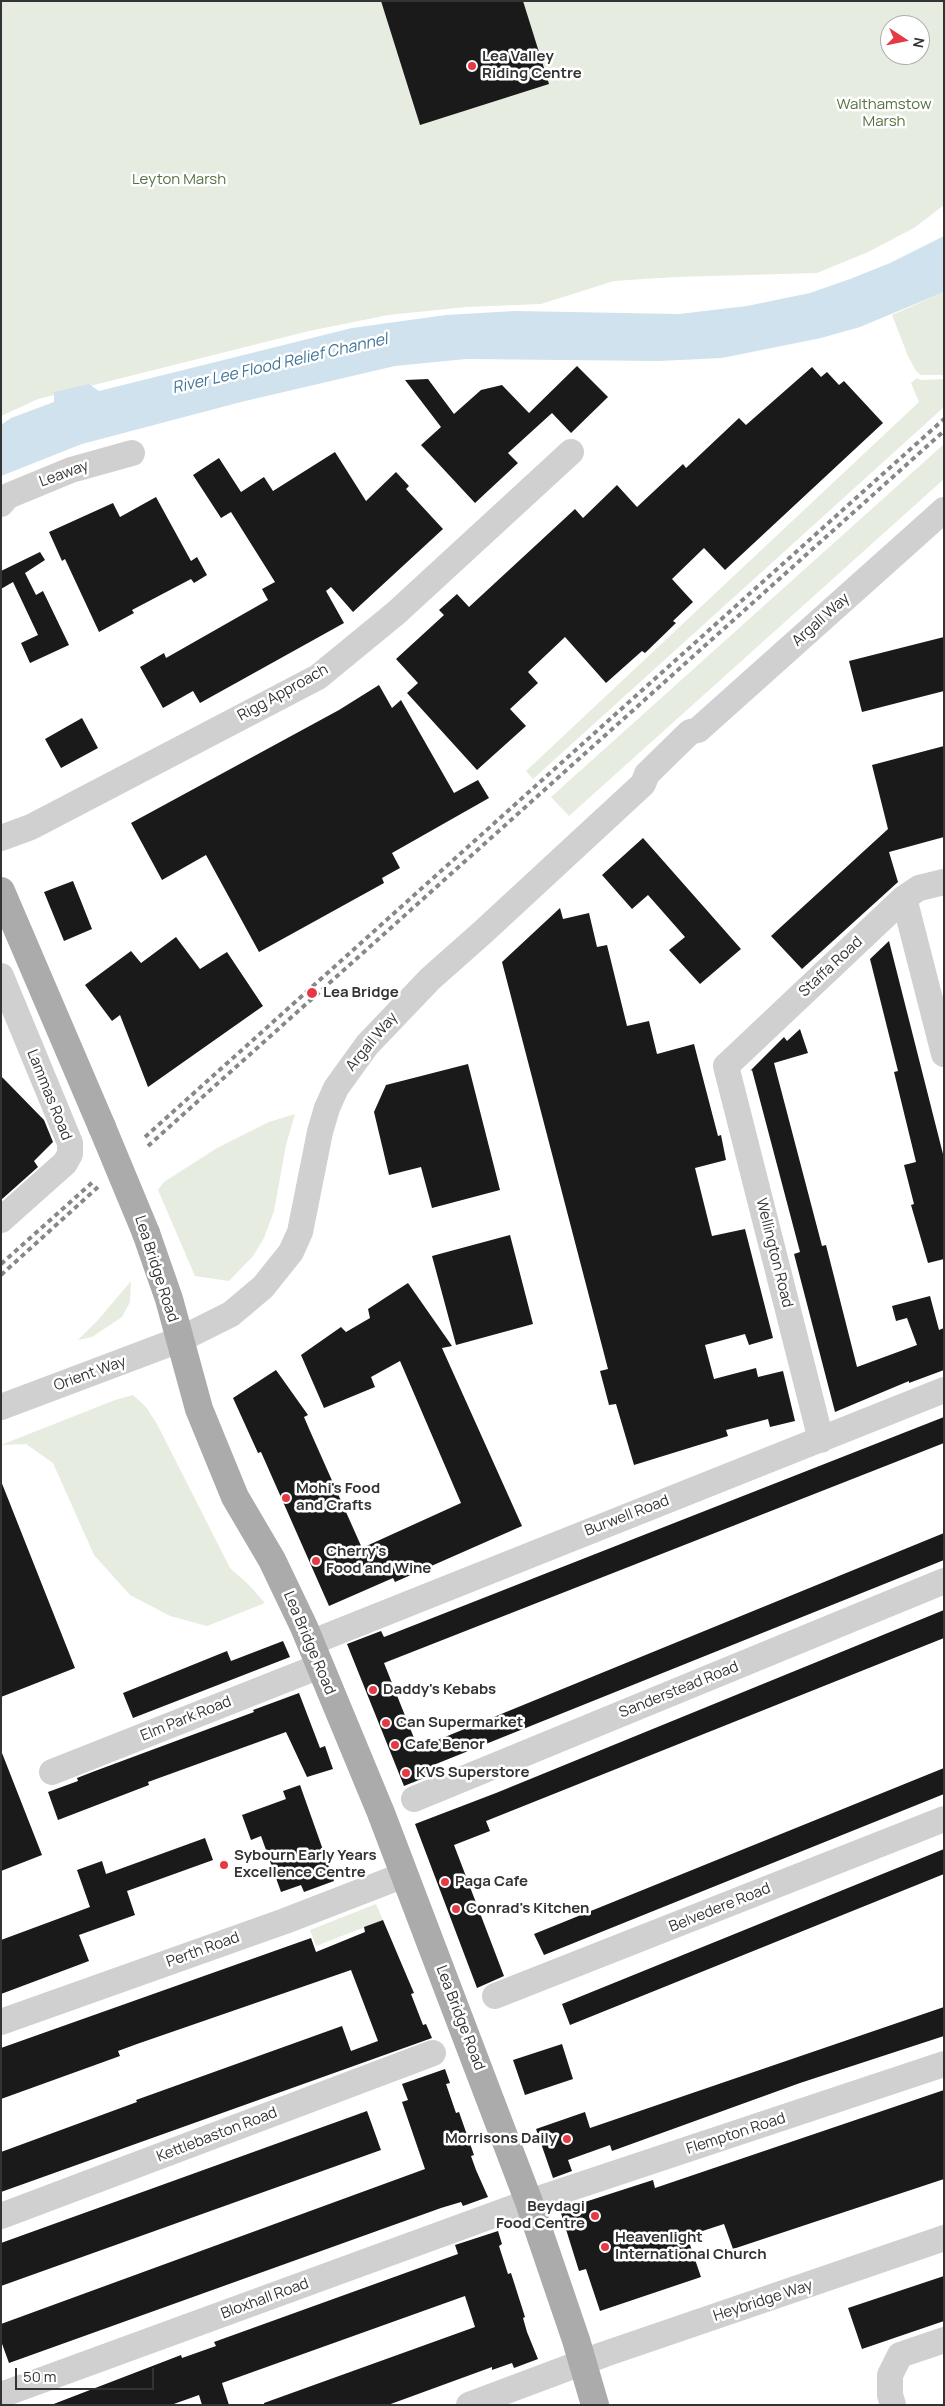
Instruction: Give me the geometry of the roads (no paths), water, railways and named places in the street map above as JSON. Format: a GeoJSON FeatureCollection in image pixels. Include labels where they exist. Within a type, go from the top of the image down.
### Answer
{"type":"FeatureCollection","features":[{"type":"Feature","properties":{"kind":"main road","name":"Lea Bridge Road"},"geometry":{"type":"LineString","coordinates":[[1,891],[146,1233],[169,1299],[198,1409],[221,1467],[235,1497],[272,1560],[315,1654],[404,1876],[529,2202],[595,2405]]}},
{"type":"Feature","properties":{"kind":"street","name":"Rigg Approach"},"geometry":{"type":"LineString","coordinates":[[1,838],[40,822],[318,677],[396,613],[571,452]]}},
{"type":"Feature","properties":{"kind":"street","name":"Leaway"},"geometry":{"type":"LineString","coordinates":[[1,504],[8,496],[70,470],[132,453]]}},
{"type":"Feature","properties":{"kind":"street","name":"Argall Way"},"geometry":{"type":"LineString","coordinates":[[179,1340],[231,1314],[247,1302],[263,1287],[291,1252],[300,1232],[320,1132],[327,1108],[336,1088],[367,1045],[430,978],[484,932],[643,784],[653,784],[697,742],[698,730],[944,510]]}},
{"type":"Feature","properties":{"kind":"street","name":"Staffa Road"},"geometry":{"type":"LineString","coordinates":[[726,1066],[904,898],[919,888],[944,882]]}},
{"type":"Feature","properties":{"kind":"street"},"geometry":{"type":"LineString","coordinates":[[904,898],[944,1054]]}},
{"type":"Feature","properties":{"kind":"street","name":"Lammas Road"},"geometry":{"type":"LineString","coordinates":[[1,976],[70,1143],[70,1154],[64,1163],[1,1220]]}},
{"type":"Feature","properties":{"kind":"street","name":"Wellington Road"},"geometry":{"type":"LineString","coordinates":[[726,1066],[821,1440]]}},
{"type":"Feature","properties":{"kind":"street","name":"Orient Way"},"geometry":{"type":"LineString","coordinates":[[1,1407],[179,1340]]}},
{"type":"Feature","properties":{"kind":"street","name":"Burwell Road"},"geometry":{"type":"LineString","coordinates":[[315,1654],[944,1390]]}},
{"type":"Feature","properties":{"kind":"street","name":"Sanderstead Road"},"geometry":{"type":"LineString","coordinates":[[414,1799],[944,1582]]}},
{"type":"Feature","properties":{"kind":"street","name":"Elm Park Road"},"geometry":{"type":"LineString","coordinates":[[52,1772],[315,1654]]}},
{"type":"Feature","properties":{"kind":"street","name":"Belvedere Road"},"geometry":{"type":"LineString","coordinates":[[495,1996],[944,1819]]}},
{"type":"Feature","properties":{"kind":"street","name":"Perth Road"},"geometry":{"type":"LineString","coordinates":[[1,2022],[285,1921],[404,1876]]}},
{"type":"Feature","properties":{"kind":"street","name":"Kettlebaston Road"},"geometry":{"type":"LineString","coordinates":[[1,2216],[433,2054]]}},
{"type":"Feature","properties":{"kind":"street","name":"Flempton Road"},"geometry":{"type":"LineString","coordinates":[[529,2202],[944,2064]]}},
{"type":"Feature","properties":{"kind":"street","name":"Bloxhall Road"},"geometry":{"type":"LineString","coordinates":[[1,2395],[529,2202]]}},
{"type":"Feature","properties":{"kind":"street","name":"Heybridge Way"},"geometry":{"type":"LineString","coordinates":[[469,2405],[582,2362],[944,2238]]}},
{"type":"Feature","properties":{"kind":"street"},"geometry":{"type":"LineString","coordinates":[[893,2405],[890,2395],[890,2375],[900,2355],[944,2340]]}},
{"type":"Feature","properties":{"kind":"water","name":"River Lee Flood Relief Channel"},"geometry":{"type":"Polygon","coordinates":[[[944,236],[944,292],[860,327],[821,338],[722,358],[659,361],[466,359],[395,366],[241,402],[82,444],[1,476],[1,425],[11,418],[54,402],[54,392],[89,384],[99,391],[352,328],[446,315],[515,311],[679,314],[747,306],[810,293],[850,279],[890,263],[944,236]]]}},
{"type":"Feature","properties":{"kind":"railway"},"geometry":{"type":"LineString","coordinates":[[145,1137],[944,419]]}},
{"type":"Feature","properties":{"kind":"railway"},"geometry":{"type":"LineString","coordinates":[[148,1146],[944,431]]}},
{"type":"Feature","properties":{"kind":"railway"},"geometry":{"type":"LineString","coordinates":[[1,1264],[95,1180]]}},
{"type":"Feature","properties":{"kind":"railway"},"geometry":{"type":"LineString","coordinates":[[1,1275],[98,1187]]}},
{"type":"Feature","properties":{"kind":"place","name":"Lea Valley Riding Centre"},"geometry":{"type":"Point","coordinates":[472,66]}},
{"type":"Feature","properties":{"kind":"place","name":"Lea Bridge"},"geometry":{"type":"Point","coordinates":[312,993]}},
{"type":"Feature","properties":{"kind":"place","name":"Mohi's Food and Crafts"},"geometry":{"type":"Point","coordinates":[286,1498]}},
{"type":"Feature","properties":{"kind":"place","name":"Cherry's Food and Wine"},"geometry":{"type":"Point","coordinates":[316,1561]}},
{"type":"Feature","properties":{"kind":"place","name":"Daddy's Kebabs"},"geometry":{"type":"Point","coordinates":[373,1690]}},
{"type":"Feature","properties":{"kind":"place","name":"Can Supermarket"},"geometry":{"type":"Point","coordinates":[386,1723]}},
{"type":"Feature","properties":{"kind":"place","name":"Cafe Benor"},"geometry":{"type":"Point","coordinates":[395,1745]}},
{"type":"Feature","properties":{"kind":"place","name":"KVS Superstore"},"geometry":{"type":"Point","coordinates":[406,1773]}},
{"type":"Feature","properties":{"kind":"place","name":"Sybourn Early Years Excellence Centre"},"geometry":{"type":"Point","coordinates":[224,1865]}},
{"type":"Feature","properties":{"kind":"place","name":"Paga Cafe"},"geometry":{"type":"Point","coordinates":[445,1882]}},
{"type":"Feature","properties":{"kind":"place","name":"Conrad's Kitchen"},"geometry":{"type":"Point","coordinates":[456,1909]}},
{"type":"Feature","properties":{"kind":"place","name":"Morrisons Daily"},"geometry":{"type":"Point","coordinates":[567,2139]}},
{"type":"Feature","properties":{"kind":"place","name":"Beydagi Food Centre"},"geometry":{"type":"Point","coordinates":[595,2216]}},
{"type":"Feature","properties":{"kind":"place","name":"Heavenlight International Church"},"geometry":{"type":"Point","coordinates":[605,2247]}},
{"type":"Feature","properties":{"kind":"park label","name":"Walthamstow Marsh"},"geometry":{"type":"Point","coordinates":[884,114]}},
{"type":"Feature","properties":{"kind":"park label","name":"Leyton Marsh"},"geometry":{"type":"Point","coordinates":[179,180]}}]}
